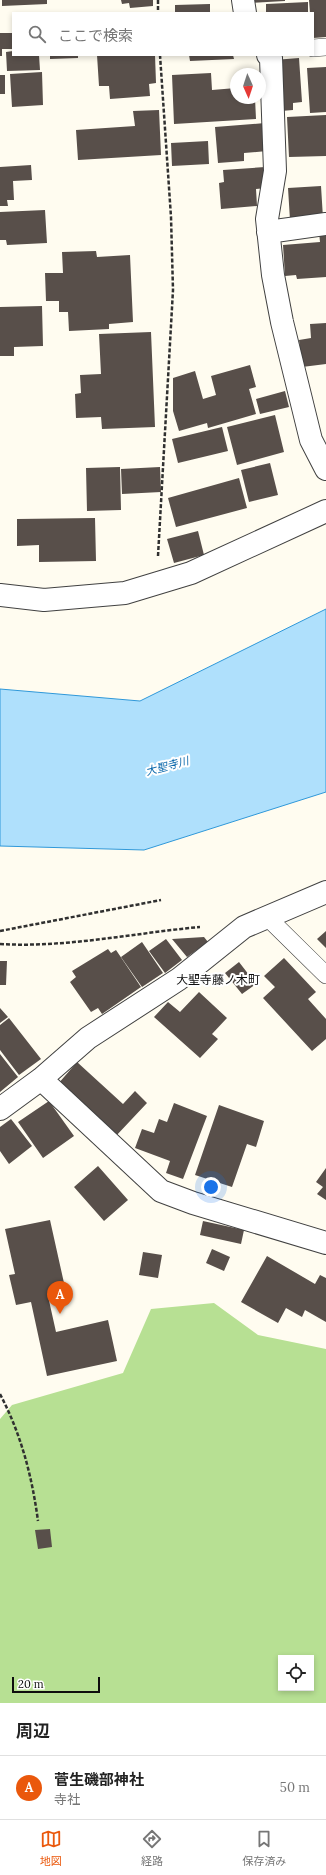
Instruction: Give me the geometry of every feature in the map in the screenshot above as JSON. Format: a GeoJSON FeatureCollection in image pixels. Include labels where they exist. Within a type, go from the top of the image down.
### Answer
{"type":"FeatureCollection","features":[{"type":"Feature","properties":{"kind":"street"},"geometry":{"type":"LineString","coordinates":[[242,0],[245,12]]}},
{"type":"Feature","properties":{"kind":"street"},"geometry":{"type":"LineString","coordinates":[[269,56],[275,142],[275,171],[267,219],[273,275],[282,322],[311,440],[326,469]]}},
{"type":"Feature","properties":{"kind":"street"},"geometry":{"type":"LineString","coordinates":[[268,232],[326,224]]}},
{"type":"Feature","properties":{"kind":"street"},"geometry":{"type":"LineString","coordinates":[[0,595],[44,600],[125,593],[191,573],[326,511]]}},
{"type":"Feature","properties":{"kind":"street"},"geometry":{"type":"LineString","coordinates":[[0,1109],[41,1080],[88,1038],[179,979],[244,927],[326,892]]}},
{"type":"Feature","properties":{"kind":"street"},"geometry":{"type":"LineString","coordinates":[[41,1080],[161,1191],[194,1203],[326,1243]]}},
{"type":"Feature","properties":{"kind":"lane"},"geometry":{"type":"LineString","coordinates":[[314,48],[326,47]]}},
{"type":"Feature","properties":{"kind":"lane"},"geometry":{"type":"LineString","coordinates":[[268,917],[326,975]]}},
{"type":"Feature","properties":{"kind":"path"},"geometry":{"type":"LineString","coordinates":[[158,0],[158,12]]}},
{"type":"Feature","properties":{"kind":"path"},"geometry":{"type":"LineString","coordinates":[[160,56],[171,217],[173,290],[157,565],[161,582]]}},
{"type":"Feature","properties":{"kind":"path"},"geometry":{"type":"LineString","coordinates":[[0,931],[162,900]]}},
{"type":"Feature","properties":{"kind":"path"},"geometry":{"type":"LineString","coordinates":[[0,944],[25,945],[72,942],[205,926],[244,927]]}},
{"type":"Feature","properties":{"kind":"path"},"geometry":{"type":"LineString","coordinates":[[0,1394],[23,1448],[31,1479],[38,1521]]}},
{"type":"Feature","properties":{"kind":"green space"},"geometry":{"type":"Polygon","coordinates":[[[214,1303],[258,1335],[326,1349],[326,1703],[0,1703],[0,1419],[12,1405],[123,1373],[151,1309],[214,1303]]]}},
{"type":"Feature","properties":{"kind":"water","name":"大聖寺川"},"geometry":{"type":"Polygon","coordinates":[[[326,609],[326,792],[144,850],[0,846],[0,689],[140,701],[326,609]]]}},
{"type":"Feature","properties":{"kind":"building"},"geometry":{"type":"Polygon","coordinates":[[[2,0],[47,0],[47,4],[2,6],[2,0]]]}},
{"type":"Feature","properties":{"kind":"building"},"geometry":{"type":"Polygon","coordinates":[[[121,0],[153,0],[153,6],[130,8],[129,3],[122,4],[121,0]]]}},
{"type":"Feature","properties":{"kind":"building"},"geometry":{"type":"Polygon","coordinates":[[[248,0],[285,0],[285,1],[248,3],[248,0]]]}},
{"type":"Feature","properties":{"kind":"building"},"geometry":{"type":"Polygon","coordinates":[[[309,0],[326,0],[326,37],[314,38],[314,12],[310,12],[309,0]]]}},
{"type":"Feature","properties":{"kind":"building"},"geometry":{"type":"Polygon","coordinates":[[[308,2],[308,12],[266,12],[266,4],[308,2]]]}},
{"type":"Feature","properties":{"kind":"building"},"geometry":{"type":"Polygon","coordinates":[[[210,4],[210,12],[175,12],[175,5],[210,4]]]}},
{"type":"Feature","properties":{"kind":"building"},"geometry":{"type":"Polygon","coordinates":[[[0,33],[12,33],[12,49],[2,49],[2,56],[0,56],[0,33]]]}},
{"type":"Feature","properties":{"kind":"building"},"geometry":{"type":"Polygon","coordinates":[[[12,51],[12,56],[39,56],[40,70],[7,71],[6,52],[12,51]]]}},
{"type":"Feature","properties":{"kind":"building"},"geometry":{"type":"Polygon","coordinates":[[[50,56],[78,56],[78,58],[50,59],[50,56]]]}},
{"type":"Feature","properties":{"kind":"building"},"geometry":{"type":"Polygon","coordinates":[[[97,56],[155,56],[156,83],[149,84],[150,96],[110,99],[109,86],[99,86],[97,56]]]}},
{"type":"Feature","properties":{"kind":"building"},"geometry":{"type":"Polygon","coordinates":[[[189,56],[233,56],[234,59],[190,61],[189,56]]]}},
{"type":"Feature","properties":{"kind":"building"},"geometry":{"type":"Polygon","coordinates":[[[299,58],[302,102],[293,103],[293,110],[281,111],[274,60],[299,58]]]}},
{"type":"Feature","properties":{"kind":"building"},"geometry":{"type":"Polygon","coordinates":[[[326,67],[326,112],[310,113],[307,68],[326,67]]]}},
{"type":"Feature","properties":{"kind":"building"},"geometry":{"type":"Polygon","coordinates":[[[42,72],[43,105],[12,107],[10,74],[42,72]]]}},
{"type":"Feature","properties":{"kind":"building"},"geometry":{"type":"Polygon","coordinates":[[[211,73],[212,90],[230,88],[230,104],[255,104],[256,119],[174,124],[172,75],[211,73]]]}},
{"type":"Feature","properties":{"kind":"building"},"geometry":{"type":"Polygon","coordinates":[[[0,75],[5,75],[5,94],[0,94],[0,75]]]}},
{"type":"Feature","properties":{"kind":"building"},"geometry":{"type":"Polygon","coordinates":[[[159,110],[161,155],[78,160],[76,130],[135,126],[133,111],[159,110]]]}},
{"type":"Feature","properties":{"kind":"building"},"geometry":{"type":"Polygon","coordinates":[[[326,115],[326,156],[289,157],[287,117],[326,115]]]}},
{"type":"Feature","properties":{"kind":"building"},"geometry":{"type":"Polygon","coordinates":[[[265,123],[267,151],[244,153],[244,161],[218,163],[215,127],[265,123]]]}},
{"type":"Feature","properties":{"kind":"building"},"geometry":{"type":"Polygon","coordinates":[[[208,141],[209,164],[172,166],[171,143],[208,141]]]}},
{"type":"Feature","properties":{"kind":"building"},"geometry":{"type":"Polygon","coordinates":[[[31,165],[32,180],[13,181],[14,200],[7,200],[8,206],[0,206],[0,167],[31,165]]]}},
{"type":"Feature","properties":{"kind":"building"},"geometry":{"type":"Polygon","coordinates":[[[265,167],[267,188],[256,189],[257,206],[221,209],[219,183],[224,182],[223,170],[265,167]]]}},
{"type":"Feature","properties":{"kind":"building"},"geometry":{"type":"Polygon","coordinates":[[[321,186],[323,218],[290,220],[288,188],[321,186]]]}},
{"type":"Feature","properties":{"kind":"building"},"geometry":{"type":"Polygon","coordinates":[[[45,210],[47,243],[7,245],[6,240],[0,240],[0,212],[45,210]]]}},
{"type":"Feature","properties":{"kind":"building"},"geometry":{"type":"Polygon","coordinates":[[[326,231],[326,277],[297,279],[296,275],[285,276],[283,245],[320,242],[319,232],[326,231]]]}},
{"type":"Feature","properties":{"kind":"building"},"geometry":{"type":"Polygon","coordinates":[[[96,251],[97,257],[130,255],[133,322],[109,324],[109,329],[69,331],[68,312],[59,312],[59,301],[46,301],[45,273],[63,273],[62,252],[96,251]]]}},
{"type":"Feature","properties":{"kind":"building"},"geometry":{"type":"Polygon","coordinates":[[[42,306],[43,346],[14,347],[14,356],[0,356],[0,307],[42,306]]]}},
{"type":"Feature","properties":{"kind":"building"},"geometry":{"type":"Polygon","coordinates":[[[326,323],[326,364],[302,367],[299,340],[311,338],[310,324],[326,323]]]}},
{"type":"Feature","properties":{"kind":"building"},"geometry":{"type":"Polygon","coordinates":[[[151,332],[155,427],[102,429],[101,417],[76,418],[75,394],[81,393],[80,375],[101,374],[99,334],[151,332]]]}},
{"type":"Feature","properties":{"kind":"building"},"geometry":{"type":"Polygon","coordinates":[[[250,365],[256,387],[249,389],[256,414],[208,428],[207,423],[179,431],[173,411],[173,378],[195,371],[203,399],[216,395],[211,376],[250,365]]]}},
{"type":"Feature","properties":{"kind":"building"},"geometry":{"type":"Polygon","coordinates":[[[285,391],[289,407],[260,414],[256,399],[285,391]]]}},
{"type":"Feature","properties":{"kind":"building"},"geometry":{"type":"Polygon","coordinates":[[[275,415],[284,452],[237,465],[227,427],[275,415]]]}},
{"type":"Feature","properties":{"kind":"building"},"geometry":{"type":"Polygon","coordinates":[[[222,427],[228,451],[178,463],[172,439],[222,427]]]}},
{"type":"Feature","properties":{"kind":"building"},"geometry":{"type":"Polygon","coordinates":[[[270,463],[278,495],[249,502],[241,470],[270,463]]]}},
{"type":"Feature","properties":{"kind":"building"},"geometry":{"type":"Polygon","coordinates":[[[120,467],[121,510],[87,511],[86,468],[120,467]]]}},
{"type":"Feature","properties":{"kind":"building"},"geometry":{"type":"Polygon","coordinates":[[[160,467],[161,492],[122,494],[121,469],[160,467]]]}},
{"type":"Feature","properties":{"kind":"building"},"geometry":{"type":"Polygon","coordinates":[[[239,478],[247,508],[176,527],[168,498],[239,478]]]}},
{"type":"Feature","properties":{"kind":"building"},"geometry":{"type":"Polygon","coordinates":[[[95,518],[96,561],[39,562],[39,545],[17,546],[17,519],[95,518]]]}},
{"type":"Feature","properties":{"kind":"building"},"geometry":{"type":"Polygon","coordinates":[[[198,531],[204,555],[174,563],[167,539],[198,531]]]}},
{"type":"Feature","properties":{"kind":"building"},"geometry":{"type":"Polygon","coordinates":[[[326,931],[326,948],[317,939],[326,931]]]}},
{"type":"Feature","properties":{"kind":"building"},"geometry":{"type":"Polygon","coordinates":[[[204,937],[208,942],[187,957],[172,939],[204,937]]]}},
{"type":"Feature","properties":{"kind":"building"},"geometry":{"type":"Polygon","coordinates":[[[166,939],[182,960],[165,973],[149,951],[166,939]]]}},
{"type":"Feature","properties":{"kind":"building"},"geometry":{"type":"Polygon","coordinates":[[[142,942],[163,973],[142,987],[121,957],[142,942]]]}},
{"type":"Feature","properties":{"kind":"building"},"geometry":{"type":"Polygon","coordinates":[[[108,949],[111,953],[116,950],[141,987],[102,1014],[98,1008],[91,1012],[70,982],[76,977],[72,971],[108,949]]]}},
{"type":"Feature","properties":{"kind":"building"},"geometry":{"type":"Polygon","coordinates":[[[284,958],[316,992],[308,999],[326,1019],[326,1039],[312,1051],[263,998],[275,987],[264,976],[284,958]]]}},
{"type":"Feature","properties":{"kind":"building"},"geometry":{"type":"Polygon","coordinates":[[[0,961],[7,961],[6,985],[0,985],[0,961]]]}},
{"type":"Feature","properties":{"kind":"building"},"geometry":{"type":"Polygon","coordinates":[[[239,962],[256,984],[242,994],[225,973],[239,962]]]}},
{"type":"Feature","properties":{"kind":"building"},"geometry":{"type":"Polygon","coordinates":[[[199,992],[227,1018],[212,1034],[218,1039],[200,1058],[154,1017],[168,1002],[180,1012],[199,992]]]}},
{"type":"Feature","properties":{"kind":"building"},"geometry":{"type":"Polygon","coordinates":[[[0,1008],[8,1017],[0,1023],[0,1008]]]}},
{"type":"Feature","properties":{"kind":"building"},"geometry":{"type":"Polygon","coordinates":[[[9,1018],[41,1059],[19,1075],[0,1050],[0,1025],[9,1018]]]}},
{"type":"Feature","properties":{"kind":"building"},"geometry":{"type":"Polygon","coordinates":[[[0,1054],[18,1077],[0,1092],[0,1054]]]}},
{"type":"Feature","properties":{"kind":"building"},"geometry":{"type":"Polygon","coordinates":[[[77,1062],[123,1104],[135,1091],[147,1103],[115,1137],[58,1084],[77,1062]]]}},
{"type":"Feature","properties":{"kind":"building"},"geometry":{"type":"Polygon","coordinates":[[[49,1101],[74,1136],[43,1158],[18,1122],[49,1101]]]}},
{"type":"Feature","properties":{"kind":"building"},"geometry":{"type":"Polygon","coordinates":[[[174,1103],[207,1116],[183,1179],[166,1173],[170,1161],[135,1148],[142,1129],[154,1133],[159,1119],[167,1122],[174,1103]]]}},
{"type":"Feature","properties":{"kind":"building"},"geometry":{"type":"Polygon","coordinates":[[[219,1105],[264,1121],[256,1147],[247,1144],[232,1187],[195,1175],[219,1105]]]}},
{"type":"Feature","properties":{"kind":"building"},"geometry":{"type":"Polygon","coordinates":[[[11,1119],[32,1146],[9,1164],[0,1151],[0,1127],[11,1119]]]}},
{"type":"Feature","properties":{"kind":"building"},"geometry":{"type":"Polygon","coordinates":[[[98,1166],[128,1200],[104,1221],[74,1187],[98,1166]]]}},
{"type":"Feature","properties":{"kind":"building"},"geometry":{"type":"Polygon","coordinates":[[[326,1168],[326,1200],[317,1194],[323,1187],[316,1182],[326,1168]]]}},
{"type":"Feature","properties":{"kind":"building"},"geometry":{"type":"Polygon","coordinates":[[[50,1220],[66,1292],[48,1296],[56,1332],[108,1320],[117,1361],[47,1376],[31,1302],[16,1305],[9,1275],[15,1274],[5,1229],[50,1220]]]}},
{"type":"Feature","properties":{"kind":"building"},"geometry":{"type":"Polygon","coordinates":[[[203,1221],[244,1230],[241,1244],[200,1235],[203,1221]]]}},
{"type":"Feature","properties":{"kind":"building"},"geometry":{"type":"Polygon","coordinates":[[[212,1249],[230,1257],[224,1271],[206,1263],[212,1249]]]}},
{"type":"Feature","properties":{"kind":"building"},"geometry":{"type":"Polygon","coordinates":[[[143,1252],[162,1255],[158,1278],[139,1275],[143,1252]]]}},
{"type":"Feature","properties":{"kind":"building"},"geometry":{"type":"Polygon","coordinates":[[[267,1256],[315,1284],[320,1275],[326,1278],[326,1322],[305,1310],[302,1317],[286,1308],[278,1323],[241,1302],[267,1256]]]}},
{"type":"Feature","properties":{"kind":"building"},"geometry":{"type":"Polygon","coordinates":[[[50,1529],[52,1547],[38,1549],[35,1530],[50,1529]]]}},
{"type":"Feature","properties":{"kind":"place","name":"菅生磯部神社"},"geometry":{"type":"Point","coordinates":[60,1314]}},
{"type":"Feature","properties":{"kind":"district","name":"大聖寺藤ノ木町"},"geometry":{"type":"Point","coordinates":[218,980]}}]}
